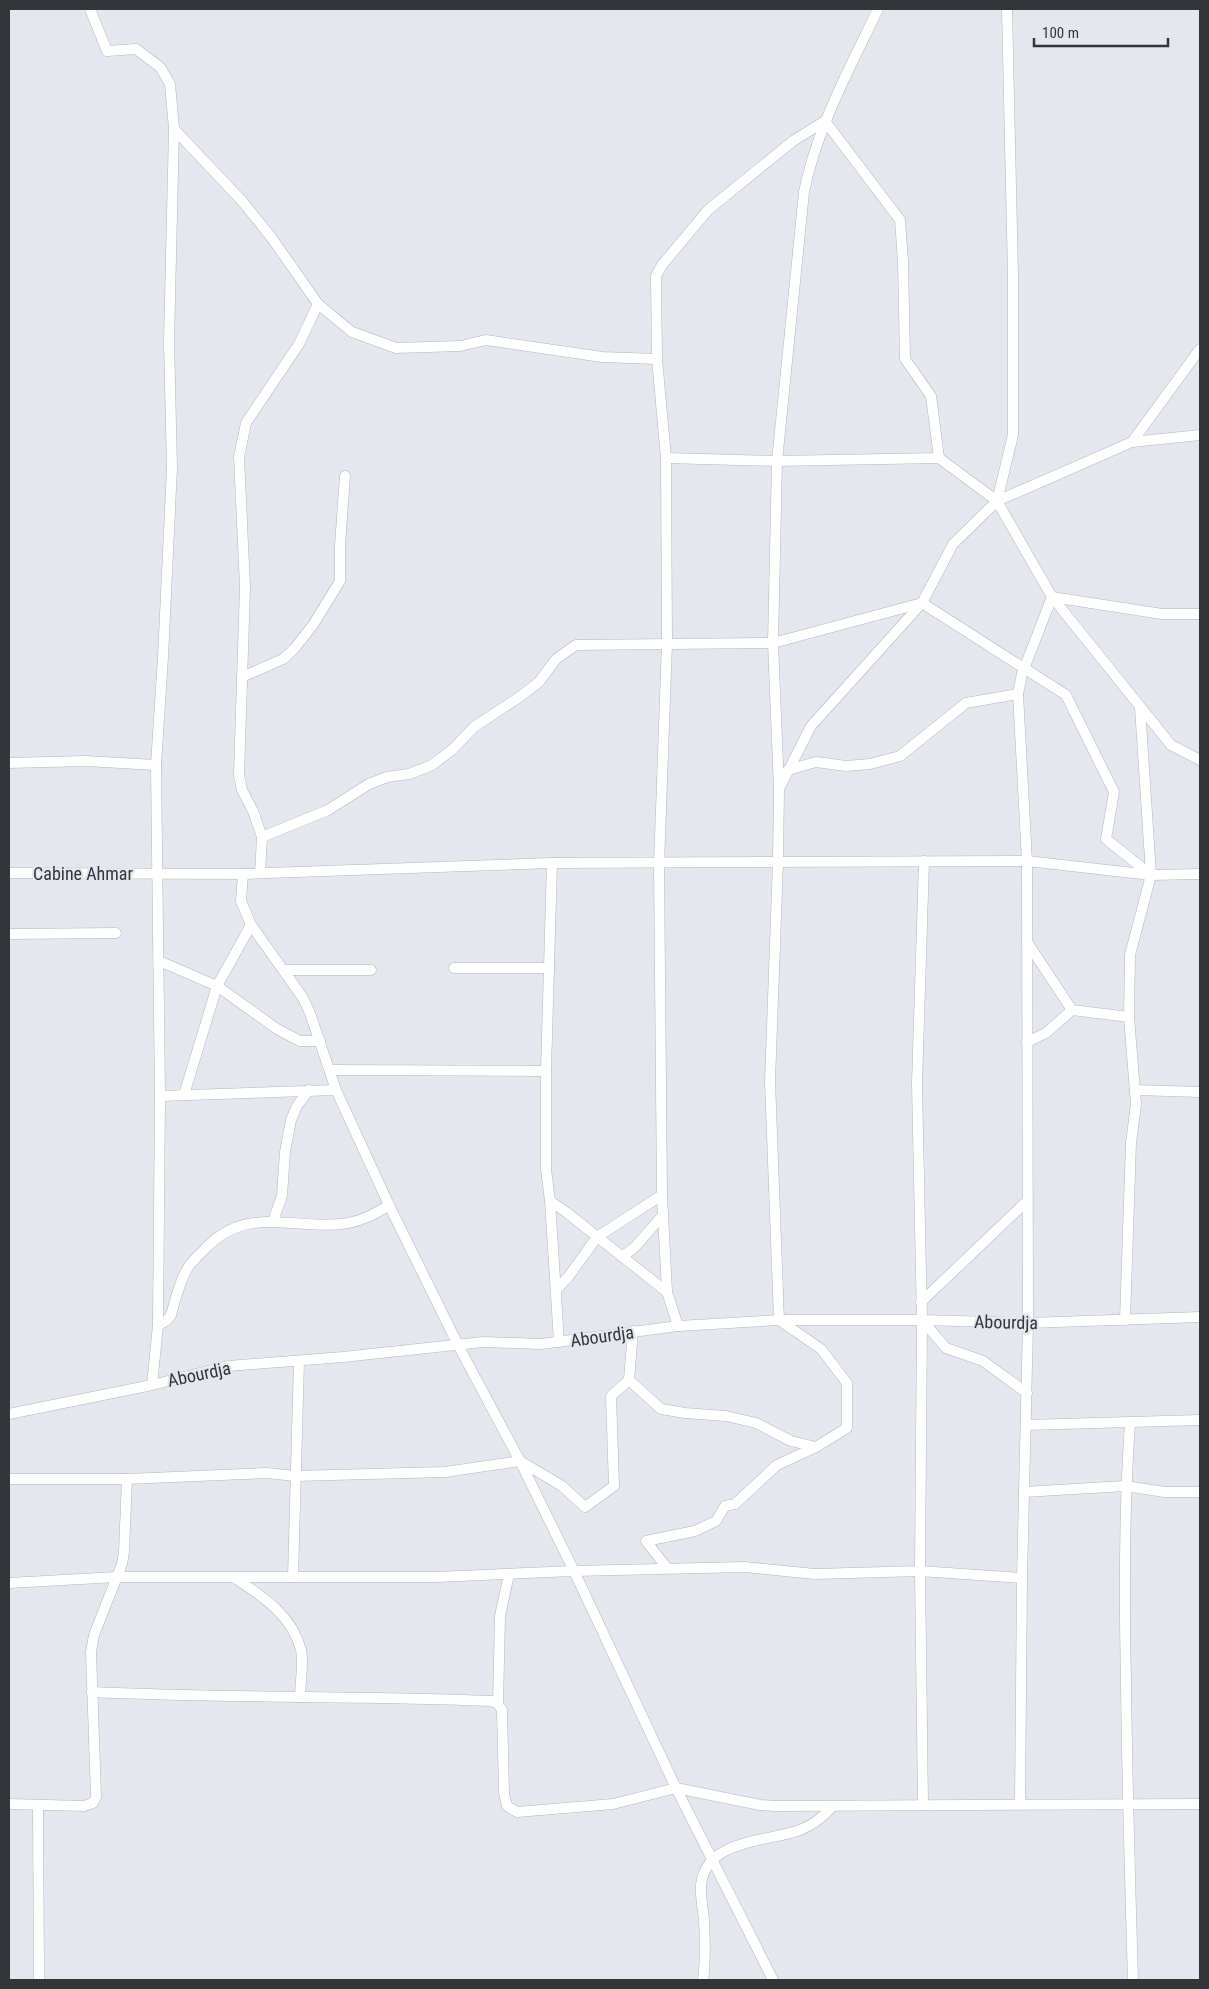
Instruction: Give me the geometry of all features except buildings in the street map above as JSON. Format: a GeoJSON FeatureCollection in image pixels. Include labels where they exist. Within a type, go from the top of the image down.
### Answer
{"type":"FeatureCollection","features":[{"type":"Feature","properties":{"kind":"street"},"geometry":{"type":"LineString","coordinates":[[90,9],[107,51],[136,49],[160,67],[170,84],[174,129],[169,342],[172,468],[156,764],[160,1096],[158,1326],[152,1384]]}},
{"type":"Feature","properties":{"kind":"street"},"geometry":{"type":"LineString","coordinates":[[667,1568],[646,1541],[695,1531],[716,1521],[725,1506],[735,1504],[777,1465],[816,1448],[847,1428],[847,1383],[822,1349],[779,1320],[770,1080],[778,862],[778,789],[773,643],[777,461],[804,192],[808,172],[825,121],[878,9]]}},
{"type":"Feature","properties":{"kind":"street"},"geometry":{"type":"LineString","coordinates":[[997,501],[1013,435],[1013,275],[1007,9]]}},
{"type":"Feature","properties":{"kind":"street"},"geometry":{"type":"LineString","coordinates":[[678,1326],[667,1292],[662,1195],[659,864],[667,643],[666,458],[657,358],[656,276],[662,265],[708,210],[793,141],[825,121]]}},
{"type":"Feature","properties":{"kind":"street"},"geometry":{"type":"LineString","coordinates":[[825,121],[900,220],[903,261],[905,358],[930,396],[939,458]]}},
{"type":"Feature","properties":{"kind":"street"},"geometry":{"type":"LineString","coordinates":[[174,129],[242,201],[271,237],[318,304],[352,332],[396,348],[460,346],[486,340],[602,357],[657,358]]}},
{"type":"Feature","properties":{"kind":"street"},"geometry":{"type":"LineString","coordinates":[[260,873],[262,838],[242,790],[239,775],[245,587],[239,457],[246,423],[299,344],[318,304]]}},
{"type":"Feature","properties":{"kind":"street"},"geometry":{"type":"LineString","coordinates":[[1132,442],[1200,349]]}},
{"type":"Feature","properties":{"kind":"street"},"geometry":{"type":"LineString","coordinates":[[778,789],[811,726],[922,604],[953,544],[997,501],[1132,442],[1200,435]]}},
{"type":"Feature","properties":{"kind":"street"},"geometry":{"type":"LineString","coordinates":[[666,458],[777,461],[939,458],[997,501],[1052,597],[1171,745],[1200,760]]}},
{"type":"Feature","properties":{"kind":"street"},"geometry":{"type":"LineString","coordinates":[[242,677],[283,659],[294,649],[313,625],[340,581],[340,545],[345,476]]}},
{"type":"Feature","properties":{"kind":"street"},"geometry":{"type":"LineString","coordinates":[[1052,597],[1162,614],[1200,614]]}},
{"type":"Feature","properties":{"kind":"street"},"geometry":{"type":"LineString","coordinates":[[1020,1804],[1022,1578],[1028,1323],[1027,861],[1018,694],[1024,668],[1052,597]]}},
{"type":"Feature","properties":{"kind":"street"},"geometry":{"type":"LineString","coordinates":[[262,838],[328,810],[369,784],[388,777],[409,774],[432,765],[453,749],[474,728],[538,682],[556,658],[576,645],[773,643],[922,604],[1066,695],[1114,792],[1106,839],[1151,875]]}},
{"type":"Feature","properties":{"kind":"street"},"geometry":{"type":"LineString","coordinates":[[788,770],[816,762],[846,766],[870,764],[900,756],[966,703],[1018,694]]}},
{"type":"Feature","properties":{"kind":"street"},"geometry":{"type":"LineString","coordinates":[[1125,1320],[1131,1143],[1136,1104],[1128,1017],[1130,955],[1151,875],[1140,707]]}},
{"type":"Feature","properties":{"kind":"street"},"geometry":{"type":"LineString","coordinates":[[9,763],[85,760],[156,764]]}},
{"type":"Feature","properties":{"kind":"street"},"geometry":{"type":"LineString","coordinates":[[923,1805],[920,1571],[922,1320],[917,1084],[924,861]]}},
{"type":"Feature","properties":{"kind":"street","name":"Cabine Ahmar"},"geometry":{"type":"LineString","coordinates":[[9,874],[243,874],[552,863],[1027,861],[1151,875],[1200,874]]}},
{"type":"Feature","properties":{"kind":"street"},"geometry":{"type":"LineString","coordinates":[[552,863],[546,1071],[546,1169],[550,1201],[559,1342]]}},
{"type":"Feature","properties":{"kind":"street"},"geometry":{"type":"LineString","coordinates":[[243,874],[242,900],[251,924],[303,998],[336,1090],[389,1205],[458,1345],[520,1461],[676,1788],[773,1980]]}},
{"type":"Feature","properties":{"kind":"street"},"geometry":{"type":"LineString","coordinates":[[184,1095],[217,986],[251,924]]}},
{"type":"Feature","properties":{"kind":"street"},"geometry":{"type":"LineString","coordinates":[[9,934],[116,933]]}},
{"type":"Feature","properties":{"kind":"street"},"geometry":{"type":"LineString","coordinates":[[1027,942],[1072,1010]]}},
{"type":"Feature","properties":{"kind":"street"},"geometry":{"type":"LineString","coordinates":[[159,961],[217,986],[276,1029],[300,1041],[320,1041]]}},
{"type":"Feature","properties":{"kind":"street"},"geometry":{"type":"LineString","coordinates":[[454,968],[549,968]]}},
{"type":"Feature","properties":{"kind":"street"},"geometry":{"type":"LineString","coordinates":[[284,970],[371,970]]}},
{"type":"Feature","properties":{"kind":"street"},"geometry":{"type":"LineString","coordinates":[[1027,1042],[1046,1033],[1072,1010],[1128,1017]]}},
{"type":"Feature","properties":{"kind":"street"},"geometry":{"type":"LineString","coordinates":[[330,1070],[546,1071]]}},
{"type":"Feature","properties":{"kind":"street"},"geometry":{"type":"LineString","coordinates":[[273,1221],[282,1196],[285,1152],[291,1120],[297,1106],[309,1090]]}},
{"type":"Feature","properties":{"kind":"street"},"geometry":{"type":"LineString","coordinates":[[160,1096],[336,1090]]}},
{"type":"Feature","properties":{"kind":"street"},"geometry":{"type":"LineString","coordinates":[[1135,1090],[1200,1092]]}},
{"type":"Feature","properties":{"kind":"street"},"geometry":{"type":"LineString","coordinates":[[556,1290],[569,1276],[597,1237],[662,1195]]}},
{"type":"Feature","properties":{"kind":"street"},"geometry":{"type":"LineString","coordinates":[[550,1201],[667,1292]]}},
{"type":"Feature","properties":{"kind":"street"},"geometry":{"type":"LineString","coordinates":[[921,1302],[1027,1202]]}},
{"type":"Feature","properties":{"kind":"street"},"geometry":{"type":"LineString","coordinates":[[158,1326],[171,1315],[186,1270],[206,1247],[223,1232],[242,1225],[273,1221],[318,1224],[346,1223],[368,1218],[389,1205]]}},
{"type":"Feature","properties":{"kind":"street"},"geometry":{"type":"LineString","coordinates":[[622,1257],[635,1247],[663,1215]]}},
{"type":"Feature","properties":{"kind":"street","name":"Abourdja"},"geometry":{"type":"LineString","coordinates":[[9,1414],[228,1366],[300,1361],[483,1342],[541,1344],[678,1326],[779,1320],[922,1320],[1028,1323],[1200,1317]]}},
{"type":"Feature","properties":{"kind":"street"},"geometry":{"type":"LineString","coordinates":[[922,1320],[946,1348],[983,1361],[1027,1394]]}},
{"type":"Feature","properties":{"kind":"street"},"geometry":{"type":"LineString","coordinates":[[9,1478],[127,1479],[266,1472],[295,1476],[445,1472],[520,1461],[562,1486],[584,1507],[614,1486],[611,1396],[629,1380],[633,1331]]}},
{"type":"Feature","properties":{"kind":"street"},"geometry":{"type":"LineString","coordinates":[[293,1578],[300,1361]]}},
{"type":"Feature","properties":{"kind":"street"},"geometry":{"type":"LineString","coordinates":[[629,1380],[661,1409],[726,1416],[756,1423],[791,1441],[816,1448]]}},
{"type":"Feature","properties":{"kind":"street"},"geometry":{"type":"LineString","coordinates":[[1026,1425],[1200,1420]]}},
{"type":"Feature","properties":{"kind":"street"},"geometry":{"type":"LineString","coordinates":[[1130,1423],[1125,1486],[1127,1804],[1133,1980]]}},
{"type":"Feature","properties":{"kind":"street"},"geometry":{"type":"LineString","coordinates":[[9,1804],[84,1806],[93,1803],[96,1797],[90,1652],[94,1635],[117,1577],[124,1552],[127,1479]]}},
{"type":"Feature","properties":{"kind":"street"},"geometry":{"type":"LineString","coordinates":[[1024,1492],[1125,1486],[1164,1492],[1200,1492]]}},
{"type":"Feature","properties":{"kind":"street"},"geometry":{"type":"LineString","coordinates":[[9,1583],[117,1577],[436,1577],[574,1571],[745,1567],[815,1574],[920,1571],[1022,1578]]}},
{"type":"Feature","properties":{"kind":"street"},"geometry":{"type":"LineString","coordinates":[[498,1704],[500,1616],[509,1574]]}},
{"type":"Feature","properties":{"kind":"street"},"geometry":{"type":"LineString","coordinates":[[234,1577],[262,1596],[288,1619],[302,1651],[300,1697]]}},
{"type":"Feature","properties":{"kind":"street"},"geometry":{"type":"LineString","coordinates":[[92,1692],[179,1696],[386,1697],[492,1701],[498,1704],[502,1710],[504,1793],[507,1806],[517,1812],[613,1804],[676,1788],[760,1805],[1200,1804]]}},
{"type":"Feature","properties":{"kind":"street"},"geometry":{"type":"LineString","coordinates":[[38,1804],[39,1980]]}},
{"type":"Feature","properties":{"kind":"street"},"geometry":{"type":"LineString","coordinates":[[703,1980],[706,1942],[701,1886],[705,1869],[734,1846],[800,1830],[814,1823],[833,1806]]}}]}
